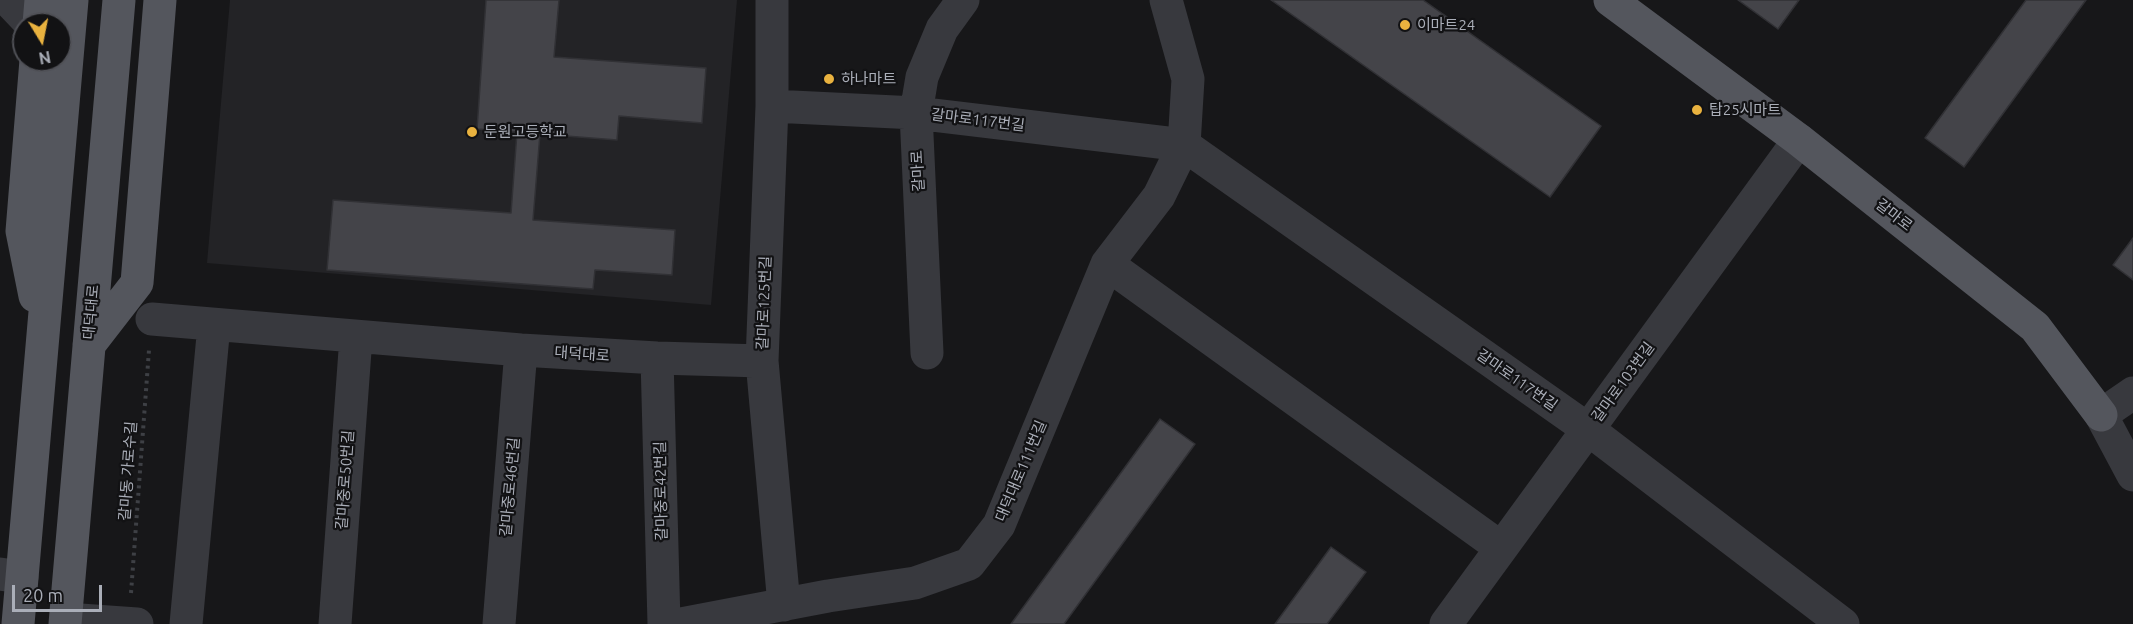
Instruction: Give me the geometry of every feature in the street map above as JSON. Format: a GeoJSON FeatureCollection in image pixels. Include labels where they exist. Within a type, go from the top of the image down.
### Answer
{"type":"FeatureCollection","features":[{"type":"Feature","properties":{"kind":"main road"},"geometry":{"type":"LineString","coordinates":[[18,624],[11,576],[43,335],[72,0]]}},
{"type":"Feature","properties":{"kind":"main road","name":"대덕대로"},"geometry":{"type":"LineString","coordinates":[[66,622],[119,0]]}},
{"type":"Feature","properties":{"kind":"main road"},"geometry":{"type":"LineString","coordinates":[[134,0],[154,77]]}},
{"type":"Feature","properties":{"kind":"main road"},"geometry":{"type":"LineString","coordinates":[[89,345],[137,283],[160,0]]}},
{"type":"Feature","properties":{"kind":"main road","name":"갈마로"},"geometry":{"type":"LineString","coordinates":[[1610,0],[1799,140],[2035,327],[2101,415]]}},
{"type":"Feature","properties":{"kind":"main road"},"geometry":{"type":"LineString","coordinates":[[35,72],[22,231],[43,335]]}},
{"type":"Feature","properties":{"kind":"street"},"geometry":{"type":"LineString","coordinates":[[8,0],[20,12]]}},
{"type":"Feature","properties":{"kind":"street","name":"갈마로125번길"},"geometry":{"type":"LineString","coordinates":[[772,0],[771,106],[762,361],[784,605]]}},
{"type":"Feature","properties":{"kind":"street","name":"갈마로"},"geometry":{"type":"LineString","coordinates":[[927,353],[916,112],[922,77],[938,38],[963,0]]}},
{"type":"Feature","properties":{"kind":"street"},"geometry":{"type":"LineString","coordinates":[[1166,0],[1188,79],[1184,146]]}},
{"type":"Feature","properties":{"kind":"street","name":"갈마로117번길"},"geometry":{"type":"LineString","coordinates":[[771,106],[916,112],[1184,146],[1588,430],[1843,624]]}},
{"type":"Feature","properties":{"kind":"street","name":"갈마로103번길"},"geometry":{"type":"LineString","coordinates":[[1446,624],[1799,140]]}},
{"type":"Feature","properties":{"kind":"street","name":"대덕대로111번길"},"geometry":{"type":"LineString","coordinates":[[681,624],[784,605],[831,610],[969,564],[999,525],[1107,264],[1159,196],[1184,146]]}},
{"type":"Feature","properties":{"kind":"street"},"geometry":{"type":"LineString","coordinates":[[1107,264],[1500,547]]}},
{"type":"Feature","properties":{"kind":"street","name":"대덕대로"},"geometry":{"type":"LineString","coordinates":[[152,319],[521,350],[762,361]]}},
{"type":"Feature","properties":{"kind":"street"},"geometry":{"type":"LineString","coordinates":[[186,624],[214,325]]}},
{"type":"Feature","properties":{"kind":"street","name":"갈마중로50번길"},"geometry":{"type":"LineString","coordinates":[[335,624],[356,337]]}},
{"type":"Feature","properties":{"kind":"street","name":"갈마중로46번길"},"geometry":{"type":"LineString","coordinates":[[499,624],[521,350]]}},
{"type":"Feature","properties":{"kind":"street","name":"갈마중로42번길"},"geometry":{"type":"LineString","coordinates":[[657,358],[664,624]]}},
{"type":"Feature","properties":{"kind":"street"},"geometry":{"type":"LineString","coordinates":[[2101,415],[2133,393]]}},
{"type":"Feature","properties":{"kind":"street","name":"갈마로"},"geometry":{"type":"LineString","coordinates":[[2101,415],[2133,475]]}},
{"type":"Feature","properties":{"kind":"street"},"geometry":{"type":"LineString","coordinates":[[66,622],[137,624]]}},
{"type":"Feature","properties":{"kind":"path","name":"갈마동 가로수길"},"geometry":{"type":"LineString","coordinates":[[129,623],[152,319]]}},
{"type":"Feature","properties":{"kind":"shaded area","name":"둔원고등학교"},"geometry":{"type":"Polygon","coordinates":[[[230,0],[737,0],[711,305],[207,263],[230,0]]]}},
{"type":"Feature","properties":{"kind":"building"},"geometry":{"type":"Polygon","coordinates":[[[486,0],[559,0],[554,57],[706,68],[702,123],[619,116],[617,140],[540,134],[533,220],[675,230],[672,275],[595,270],[593,289],[327,270],[333,200],[511,213],[517,132],[477,129],[486,0]]]}},
{"type":"Feature","properties":{"kind":"building"},"geometry":{"type":"Polygon","coordinates":[[[1271,0],[1423,0],[1601,126],[1550,197],[1271,0]]]}},
{"type":"Feature","properties":{"kind":"building"},"geometry":{"type":"Polygon","coordinates":[[[1738,0],[1799,0],[1778,29],[1738,0]]]}},
{"type":"Feature","properties":{"kind":"building"},"geometry":{"type":"Polygon","coordinates":[[[2026,0],[2086,0],[1964,167],[1925,138],[2026,0]]]}},
{"type":"Feature","properties":{"kind":"building"},"geometry":{"type":"Polygon","coordinates":[[[2133,238],[2133,280],[2113,265],[2133,238]]]}},
{"type":"Feature","properties":{"kind":"building"},"geometry":{"type":"Polygon","coordinates":[[[1160,419],[1195,444],[1064,624],[1011,624],[1160,419]]]}},
{"type":"Feature","properties":{"kind":"building"},"geometry":{"type":"Polygon","coordinates":[[[1331,547],[1366,572],[1327,624],[1275,624],[1331,547]]]}},
{"type":"Feature","properties":{"kind":"place","name":"이마트24"},"geometry":{"type":"Point","coordinates":[1405,25]}},
{"type":"Feature","properties":{"kind":"place","name":"하나마트"},"geometry":{"type":"Point","coordinates":[829,79]}},
{"type":"Feature","properties":{"kind":"place","name":"탑25시마트"},"geometry":{"type":"Point","coordinates":[1697,110]}},
{"type":"Feature","properties":{"kind":"place","name":"둔원고등학교"},"geometry":{"type":"Point","coordinates":[472,132]}}]}
